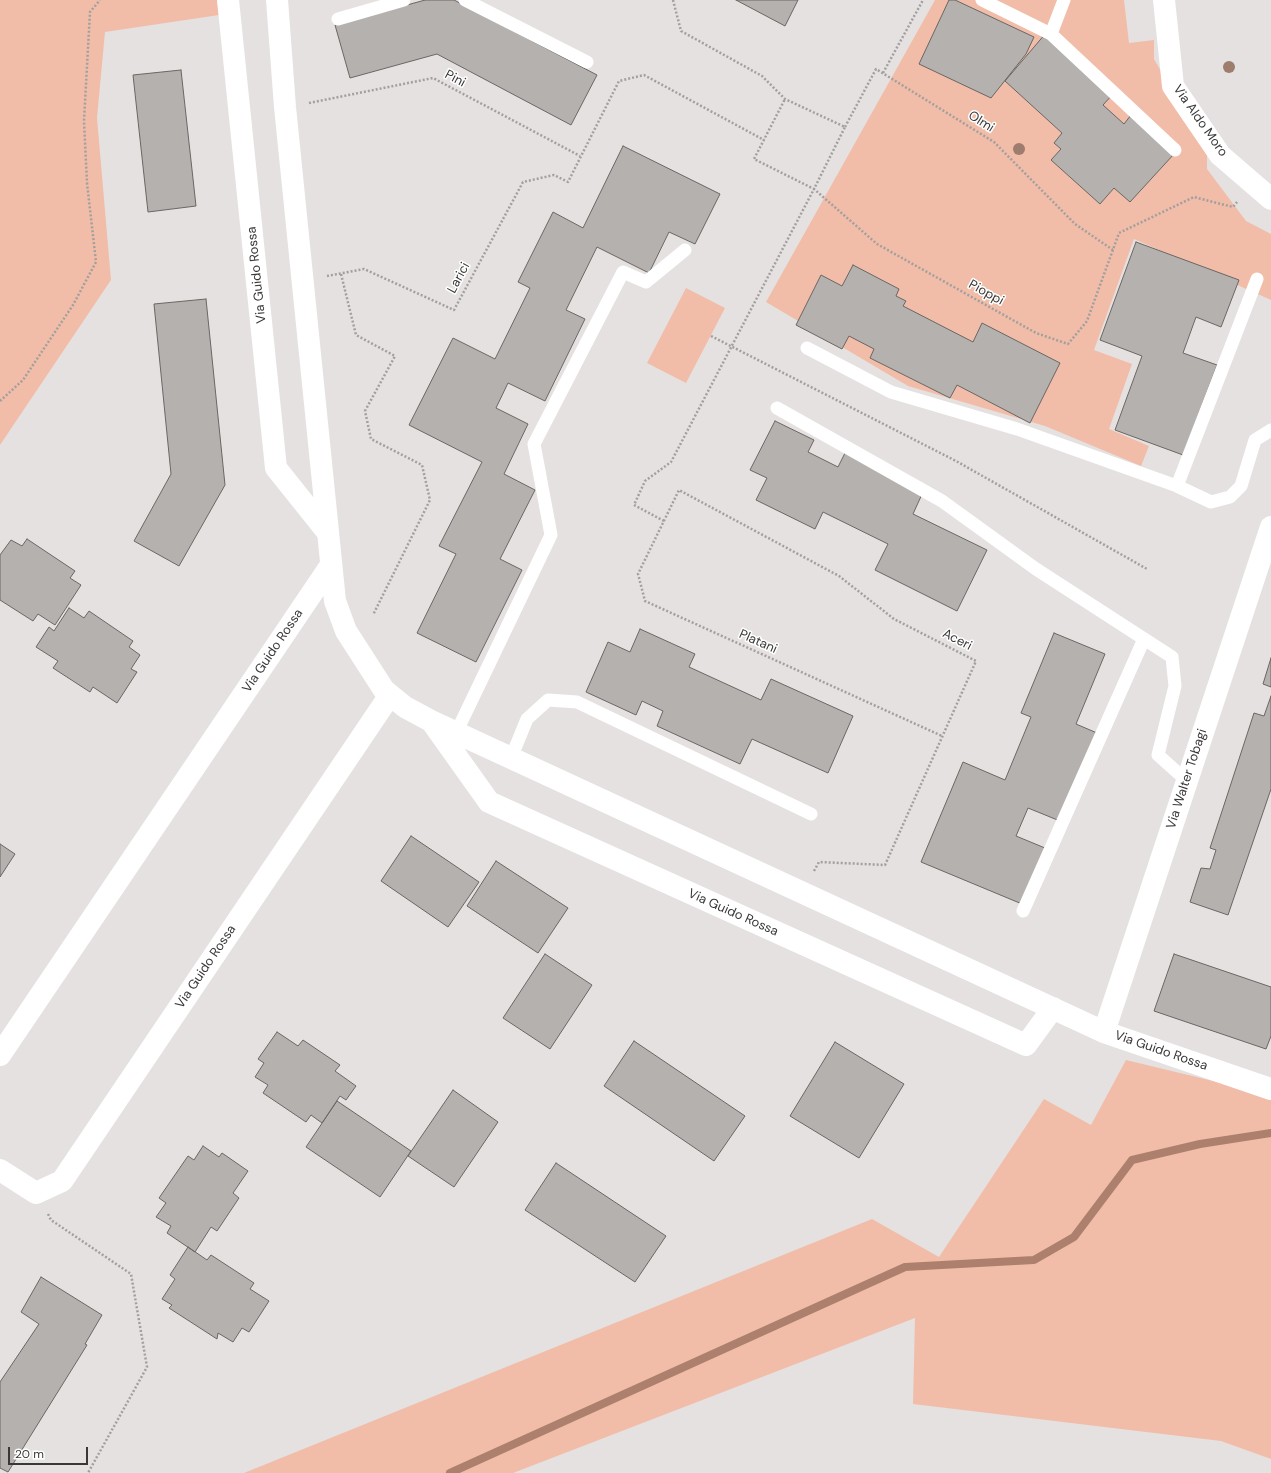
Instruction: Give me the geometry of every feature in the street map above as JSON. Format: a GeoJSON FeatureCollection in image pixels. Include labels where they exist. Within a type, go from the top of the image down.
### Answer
{"type":"FeatureCollection","features":[{"type":"Feature","properties":{"kind":"street","name":"Via Guido Rossa"},"geometry":{"type":"LineString","coordinates":[[228,0],[276,468],[328,533]]}},
{"type":"Feature","properties":{"kind":"street","name":"Via Guido Rossa"},"geometry":{"type":"LineString","coordinates":[[277,0],[285,107],[335,601],[346,631],[384,690],[405,707],[456,733],[1104,1032],[1271,1090]]}},
{"type":"Feature","properties":{"kind":"street","name":"Via Aldo Moro"},"geometry":{"type":"LineString","coordinates":[[1164,0],[1173,86],[1220,155],[1271,199]]}},
{"type":"Feature","properties":{"kind":"street","name":"Via Walter Tobagi"},"geometry":{"type":"LineString","coordinates":[[1104,1032],[1271,527]]}},
{"type":"Feature","properties":{"kind":"street","name":"Via Guido Rossa"},"geometry":{"type":"LineString","coordinates":[[0,1055],[331,565]]}},
{"type":"Feature","properties":{"kind":"street","name":"Via Guido Rossa"},"geometry":{"type":"LineString","coordinates":[[36,1193],[62,1181],[390,695]]}},
{"type":"Feature","properties":{"kind":"street","name":"Via Guido Rossa"},"geometry":{"type":"LineString","coordinates":[[431,721],[489,802],[1026,1045],[1053,1008]]}},
{"type":"Feature","properties":{"kind":"street"},"geometry":{"type":"LineString","coordinates":[[0,1170],[36,1193]]}},
{"type":"Feature","properties":{"kind":"lane"},"geometry":{"type":"LineString","coordinates":[[338,20],[404,0]]}},
{"type":"Feature","properties":{"kind":"lane"},"geometry":{"type":"LineString","coordinates":[[465,0],[587,62]]}},
{"type":"Feature","properties":{"kind":"lane"},"geometry":{"type":"LineString","coordinates":[[982,0],[1051,34],[1175,150]]}},
{"type":"Feature","properties":{"kind":"lane"},"geometry":{"type":"LineString","coordinates":[[1051,34],[1064,0]]}},
{"type":"Feature","properties":{"kind":"lane"},"geometry":{"type":"LineString","coordinates":[[456,733],[551,535],[534,444],[623,272],[646,282],[685,250]]}},
{"type":"Feature","properties":{"kind":"lane"},"geometry":{"type":"LineString","coordinates":[[1177,486],[1257,279]]}},
{"type":"Feature","properties":{"kind":"lane"},"geometry":{"type":"LineString","coordinates":[[806,348],[891,392],[1017,429],[1177,486],[1211,502],[1230,498],[1241,486],[1255,440],[1271,430]]}},
{"type":"Feature","properties":{"kind":"lane"},"geometry":{"type":"LineString","coordinates":[[777,408],[942,501],[1036,569],[1172,657],[1175,686],[1158,755],[1187,781]]}},
{"type":"Feature","properties":{"kind":"lane"},"geometry":{"type":"LineString","coordinates":[[1023,911],[1144,639]]}},
{"type":"Feature","properties":{"kind":"lane"},"geometry":{"type":"LineString","coordinates":[[512,758],[527,718],[548,700],[577,702],[811,814]]}},
{"type":"Feature","properties":{"kind":"path"},"geometry":{"type":"LineString","coordinates":[[0,401],[23,380],[74,305],[96,262],[86,183],[84,121],[90,12],[100,0]]}},
{"type":"Feature","properties":{"kind":"path"},"geometry":{"type":"LineString","coordinates":[[673,0],[681,31],[762,76],[785,99],[845,127]]}},
{"type":"Feature","properties":{"kind":"path"},"geometry":{"type":"LineString","coordinates":[[664,521],[634,505],[645,481],[671,462],[876,69],[883,73],[923,0]]}},
{"type":"Feature","properties":{"kind":"path","name":"Olmi"},"geometry":{"type":"LineString","coordinates":[[883,73],[994,142],[1075,224],[1113,250]]}},
{"type":"Feature","properties":{"kind":"path"},"geometry":{"type":"LineString","coordinates":[[580,156],[619,81],[644,75],[764,140]]}},
{"type":"Feature","properties":{"kind":"path","name":"Pini"},"geometry":{"type":"LineString","coordinates":[[285,107],[433,78],[580,156]]}},
{"type":"Feature","properties":{"kind":"path"},"geometry":{"type":"LineString","coordinates":[[785,99],[754,159],[814,189]]}},
{"type":"Feature","properties":{"kind":"path","name":"Larici"},"geometry":{"type":"LineString","coordinates":[[303,282],[364,269],[454,310],[522,182],[554,174],[568,182],[580,156]]}},
{"type":"Feature","properties":{"kind":"path"},"geometry":{"type":"LineString","coordinates":[[1113,250],[1119,233],[1194,197],[1233,207],[1252,182]]}},
{"type":"Feature","properties":{"kind":"path","name":"Pioppi"},"geometry":{"type":"LineString","coordinates":[[814,189],[877,244],[1036,333],[1068,344],[1086,321],[1113,250]]}},
{"type":"Feature","properties":{"kind":"path"},"geometry":{"type":"LineString","coordinates":[[341,274],[356,335],[395,356],[365,412],[371,439],[422,465],[430,500],[373,615]]}},
{"type":"Feature","properties":{"kind":"path"},"geometry":{"type":"LineString","coordinates":[[711,336],[956,461],[1147,569]]}},
{"type":"Feature","properties":{"kind":"path","name":"Aceri"},"geometry":{"type":"LineString","coordinates":[[664,521],[679,490],[839,576],[894,618],[976,661],[885,865],[819,862],[804,894]]}},
{"type":"Feature","properties":{"kind":"path","name":"Platani"},"geometry":{"type":"LineString","coordinates":[[664,521],[638,574],[645,602],[942,736]]}},
{"type":"Feature","properties":{"kind":"path"},"geometry":{"type":"LineString","coordinates":[[36,1193],[51,1220],[131,1274],[147,1367],[88,1473]]}},
{"type":"Feature","properties":{"kind":"shaded area"},"geometry":{"type":"Polygon","coordinates":[[[0,0],[217,0],[219,15],[105,32],[97,118],[111,280],[0,445],[0,0]]]}},
{"type":"Feature","properties":{"kind":"shaded area"},"geometry":{"type":"Polygon","coordinates":[[[935,0],[1124,0],[1129,43],[1154,40],[1154,59],[1207,151],[1207,169],[1246,221],[1271,234],[1271,300],[1134,239],[1094,350],[1132,364],[1109,429],[1149,446],[1141,466],[1045,426],[908,386],[766,302],[935,0]]]}},
{"type":"Feature","properties":{"kind":"shaded area"},"geometry":{"type":"Polygon","coordinates":[[[686,288],[725,308],[686,383],[647,363],[686,288]]]}},
{"type":"Feature","properties":{"kind":"shaded area"},"geometry":{"type":"Polygon","coordinates":[[[1126,1060],[1271,1095],[1271,1459],[1221,1441],[913,1404],[915,1318],[513,1473],[244,1473],[872,1219],[939,1257],[1044,1099],[1091,1125],[1126,1060]]]}},
{"type":"Feature","properties":{"kind":"building"},"geometry":{"type":"Polygon","coordinates":[[[425,0],[454,0],[597,75],[571,125],[437,54],[350,78],[335,25],[425,0]]]}},
{"type":"Feature","properties":{"kind":"building"},"geometry":{"type":"Polygon","coordinates":[[[736,0],[798,0],[785,26],[736,0]]]}},
{"type":"Feature","properties":{"kind":"building"},"geometry":{"type":"Polygon","coordinates":[[[949,0],[955,0],[1034,37],[1026,54],[991,98],[919,64],[949,0]]]}},
{"type":"Feature","properties":{"kind":"building"},"geometry":{"type":"Polygon","coordinates":[[[1046,33],[1113,94],[1103,105],[1124,124],[1131,115],[1174,154],[1130,202],[1114,188],[1100,204],[1051,160],[1061,149],[1054,143],[1062,133],[1005,81],[1046,33]]]}},
{"type":"Feature","properties":{"kind":"building"},"geometry":{"type":"Polygon","coordinates":[[[181,70],[196,206],[148,212],[133,75],[181,70]]]}},
{"type":"Feature","properties":{"kind":"building"},"geometry":{"type":"Polygon","coordinates":[[[623,146],[720,194],[695,244],[669,232],[649,273],[597,247],[566,310],[585,319],[545,401],[508,383],[496,408],[528,424],[504,474],[535,490],[500,559],[522,570],[476,662],[417,633],[456,554],[439,546],[482,462],[409,425],[453,338],[495,359],[530,288],[518,282],[553,212],[583,228],[623,146]]]}},
{"type":"Feature","properties":{"kind":"building"},"geometry":{"type":"Polygon","coordinates":[[[1136,242],[1239,280],[1221,327],[1196,317],[1183,353],[1217,365],[1183,455],[1115,430],[1142,356],[1100,340],[1136,242]]]}},
{"type":"Feature","properties":{"kind":"building"},"geometry":{"type":"Polygon","coordinates":[[[853,265],[899,289],[896,296],[906,301],[903,306],[973,342],[982,323],[1060,363],[1030,423],[957,385],[950,398],[870,358],[874,349],[849,336],[842,349],[796,325],[821,275],[842,286],[853,265]]]}},
{"type":"Feature","properties":{"kind":"building"},"geometry":{"type":"Polygon","coordinates":[[[206,299],[225,485],[179,566],[134,541],[171,474],[154,304],[206,299]]]}},
{"type":"Feature","properties":{"kind":"building"},"geometry":{"type":"Polygon","coordinates":[[[775,421],[814,440],[808,452],[838,467],[845,453],[923,492],[913,514],[987,550],[957,611],[875,570],[888,544],[823,512],[815,529],[756,500],[767,478],[750,470],[775,421]]]}},
{"type":"Feature","properties":{"kind":"building"},"geometry":{"type":"Polygon","coordinates":[[[27,539],[75,571],[70,578],[81,585],[55,625],[38,614],[33,621],[0,600],[0,555],[11,540],[22,546],[27,539]]]}},
{"type":"Feature","properties":{"kind":"building"},"geometry":{"type":"Polygon","coordinates":[[[69,608],[84,618],[89,611],[133,641],[129,647],[140,655],[131,669],[137,672],[117,703],[93,687],[90,692],[53,668],[58,661],[36,647],[49,627],[54,631],[69,608]]]}},
{"type":"Feature","properties":{"kind":"building"},"geometry":{"type":"Polygon","coordinates":[[[640,629],[695,654],[689,667],[761,700],[771,679],[853,716],[828,773],[752,739],[740,764],[657,726],[663,711],[642,701],[636,715],[586,692],[608,642],[630,652],[640,629]]]}},
{"type":"Feature","properties":{"kind":"building"},"geometry":{"type":"Polygon","coordinates":[[[1054,633],[1105,654],[1076,724],[1097,733],[1060,821],[1028,808],[1016,836],[1045,848],[1022,904],[921,862],[963,762],[1005,780],[1031,717],[1021,713],[1054,633]]]}},
{"type":"Feature","properties":{"kind":"building"},"geometry":{"type":"Polygon","coordinates":[[[1271,658],[1271,687],[1263,684],[1271,658]]]}},
{"type":"Feature","properties":{"kind":"building"},"geometry":{"type":"Polygon","coordinates":[[[1271,696],[1271,789],[1228,915],[1190,902],[1201,868],[1210,869],[1216,850],[1210,848],[1254,713],[1264,716],[1271,696]]]}},
{"type":"Feature","properties":{"kind":"building"},"geometry":{"type":"Polygon","coordinates":[[[411,836],[479,882],[448,927],[381,881],[411,836]]]}},
{"type":"Feature","properties":{"kind":"building"},"geometry":{"type":"Polygon","coordinates":[[[0,844],[15,854],[0,877],[0,844]]]}},
{"type":"Feature","properties":{"kind":"building"},"geometry":{"type":"Polygon","coordinates":[[[496,861],[568,908],[538,953],[467,906],[496,861]]]}},
{"type":"Feature","properties":{"kind":"building"},"geometry":{"type":"Polygon","coordinates":[[[545,954],[592,985],[550,1049],[503,1018],[545,954]]]}},
{"type":"Feature","properties":{"kind":"building"},"geometry":{"type":"Polygon","coordinates":[[[1174,954],[1271,987],[1271,1036],[1266,1049],[1154,1011],[1174,954]]]}},
{"type":"Feature","properties":{"kind":"building"},"geometry":{"type":"Polygon","coordinates":[[[277,1032],[298,1046],[303,1040],[340,1065],[335,1071],[356,1086],[346,1100],[340,1096],[322,1123],[311,1115],[306,1122],[263,1093],[268,1085],[255,1077],[264,1063],[258,1059],[277,1032]]]}},
{"type":"Feature","properties":{"kind":"building"},"geometry":{"type":"Polygon","coordinates":[[[634,1041],[745,1116],[714,1161],[604,1086],[634,1041]]]}},
{"type":"Feature","properties":{"kind":"building"},"geometry":{"type":"Polygon","coordinates":[[[835,1042],[904,1084],[859,1158],[790,1116],[835,1042]]]}},
{"type":"Feature","properties":{"kind":"building"},"geometry":{"type":"Polygon","coordinates":[[[453,1090],[498,1122],[454,1187],[408,1156],[453,1090]]]}},
{"type":"Feature","properties":{"kind":"building"},"geometry":{"type":"Polygon","coordinates":[[[337,1101],[411,1151],[380,1197],[306,1147],[337,1101]]]}},
{"type":"Feature","properties":{"kind":"building"},"geometry":{"type":"Polygon","coordinates":[[[203,1146],[219,1157],[222,1153],[248,1171],[233,1193],[239,1198],[217,1231],[211,1227],[195,1252],[167,1233],[171,1226],[156,1217],[166,1203],[159,1198],[188,1156],[194,1160],[203,1146]]]}},
{"type":"Feature","properties":{"kind":"building"},"geometry":{"type":"Polygon","coordinates":[[[556,1163],[666,1236],[635,1282],[525,1210],[556,1163]]]}},
{"type":"Feature","properties":{"kind":"building"},"geometry":{"type":"Polygon","coordinates":[[[188,1247],[207,1260],[211,1255],[254,1283],[250,1289],[269,1301],[249,1332],[242,1328],[233,1342],[218,1333],[217,1339],[169,1308],[172,1305],[162,1299],[175,1279],[170,1275],[188,1247]]]}},
{"type":"Feature","properties":{"kind":"building"},"geometry":{"type":"Polygon","coordinates":[[[41,1277],[102,1315],[85,1344],[87,1345],[8,1472],[0,1468],[0,1382],[39,1324],[21,1312],[41,1277]]]}},
{"type":"Feature","properties":{"kind":"waterway"},"geometry":{"type":"LineString","coordinates":[[450,1473],[905,1267],[1034,1260],[1074,1237],[1132,1160],[1200,1144],[1271,1133]]}}]}
